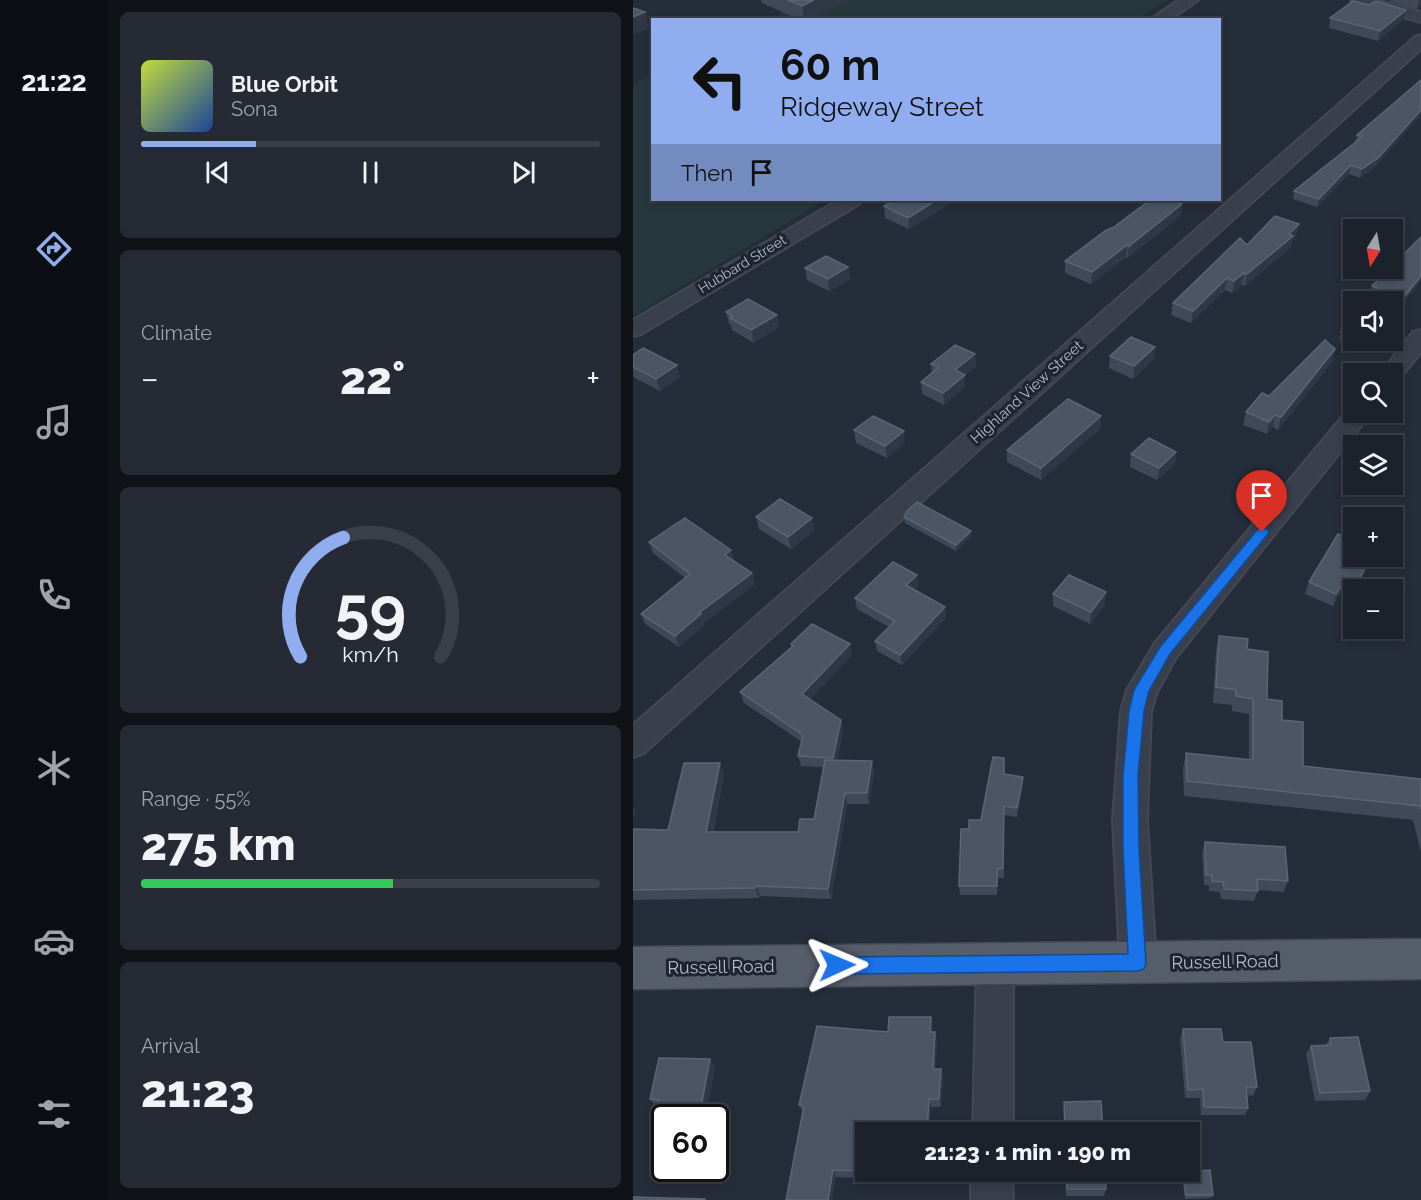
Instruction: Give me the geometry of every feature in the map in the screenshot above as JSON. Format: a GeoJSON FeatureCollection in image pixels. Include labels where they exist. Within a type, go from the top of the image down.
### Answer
{"type":"FeatureCollection","features":[{"type":"Feature","properties":{"kind":"main road","name":"Russell Road"},"geometry":{"type":"LineString","coordinates":[[633,968],[1421,959]]}},
{"type":"Feature","properties":{"kind":"street"},"geometry":{"type":"LineString","coordinates":[[1160,18],[1190,0]]}},
{"type":"Feature","properties":{"kind":"street"},"geometry":{"type":"LineString","coordinates":[[1359,0],[1421,17]]}},
{"type":"Feature","properties":{"kind":"street","name":"Highland View Street"},"geometry":{"type":"LineString","coordinates":[[633,744],[1421,40]]}},
{"type":"Feature","properties":{"kind":"street","name":"Hubbard Street"},"geometry":{"type":"LineString","coordinates":[[633,329],[850,201]]}},
{"type":"Feature","properties":{"kind":"street"},"geometry":{"type":"LineString","coordinates":[[1400,363],[1421,337]]}},
{"type":"Feature","properties":{"kind":"street"},"geometry":{"type":"LineString","coordinates":[[1138,963],[1131,849],[1131,776],[1136,711],[1142,690],[1165,651],[1351,423]]}},
{"type":"Feature","properties":{"kind":"street"},"geometry":{"type":"LineString","coordinates":[[993,1122],[995,963]]}},
{"type":"Feature","properties":{"kind":"street"},"geometry":{"type":"LineString","coordinates":[[992,1182],[992,1200]]}},
{"type":"Feature","properties":{"kind":"shaded area"},"geometry":{"type":"Polygon","coordinates":[[[811,0],[1168,0],[1138,18],[771,18],[811,0]]]}},
{"type":"Feature","properties":{"kind":"shaded area"},"geometry":{"type":"Polygon","coordinates":[[[651,75],[651,201],[823,201],[633,316],[633,84],[651,75]]]}},
{"type":"Feature","properties":{"kind":"building"},"geometry":{"type":"Polygon","coordinates":[[[788,0],[814,0],[802,6],[788,0]]]}},
{"type":"Feature","properties":{"kind":"building"},"geometry":{"type":"Polygon","coordinates":[[[1353,1],[1369,5],[1376,1],[1406,10],[1380,31],[1330,18],[1353,1]]]}},
{"type":"Feature","properties":{"kind":"building"},"geometry":{"type":"Polygon","coordinates":[[[633,8],[645,12],[633,17],[633,8]]]}},
{"type":"Feature","properties":{"kind":"building"},"geometry":{"type":"Polygon","coordinates":[[[1421,80],[1421,110],[1378,158],[1362,169],[1351,165],[1319,199],[1294,191],[1362,137],[1357,135],[1421,80]]]}},
{"type":"Feature","properties":{"kind":"building"},"geometry":{"type":"Polygon","coordinates":[[[893,201],[935,201],[908,218],[884,206],[893,201]]]}},
{"type":"Feature","properties":{"kind":"building"},"geometry":{"type":"Polygon","coordinates":[[[1149,201],[1174,201],[1182,204],[1092,272],[1065,261],[1105,231],[1149,201]]]}},
{"type":"Feature","properties":{"kind":"building"},"geometry":{"type":"Polygon","coordinates":[[[1275,216],[1299,224],[1289,234],[1293,236],[1247,274],[1244,273],[1234,281],[1227,278],[1193,311],[1173,303],[1240,238],[1247,245],[1275,216]]]}},
{"type":"Feature","properties":{"kind":"building"},"geometry":{"type":"Polygon","coordinates":[[[1421,237],[1421,276],[1404,297],[1403,291],[1375,291],[1378,288],[1372,286],[1379,279],[1403,279],[1403,255],[1421,237]]]}},
{"type":"Feature","properties":{"kind":"building"},"geometry":{"type":"Polygon","coordinates":[[[826,256],[848,267],[828,279],[805,268],[826,256]]]}},
{"type":"Feature","properties":{"kind":"building"},"geometry":{"type":"Polygon","coordinates":[[[748,299],[777,315],[751,330],[730,318],[733,316],[726,312],[748,299]]]}},
{"type":"Feature","properties":{"kind":"building"},"geometry":{"type":"Polygon","coordinates":[[[1131,337],[1155,347],[1134,366],[1110,356],[1131,337]]]}},
{"type":"Feature","properties":{"kind":"building"},"geometry":{"type":"Polygon","coordinates":[[[1325,340],[1335,349],[1281,417],[1275,415],[1269,422],[1246,412],[1262,393],[1269,396],[1325,340]]]}},
{"type":"Feature","properties":{"kind":"building"},"geometry":{"type":"Polygon","coordinates":[[[955,345],[975,354],[955,370],[965,375],[943,393],[921,382],[939,367],[931,364],[955,345]]]}},
{"type":"Feature","properties":{"kind":"building"},"geometry":{"type":"Polygon","coordinates":[[[643,348],[677,365],[656,379],[633,367],[633,355],[643,348]]]}},
{"type":"Feature","properties":{"kind":"building"},"geometry":{"type":"Polygon","coordinates":[[[1068,399],[1101,416],[1041,468],[1007,450],[1068,399]]]}},
{"type":"Feature","properties":{"kind":"building"},"geometry":{"type":"Polygon","coordinates":[[[873,416],[904,431],[885,446],[854,430],[873,416]]]}},
{"type":"Feature","properties":{"kind":"building"},"geometry":{"type":"Polygon","coordinates":[[[1149,438],[1176,452],[1159,468],[1131,454],[1149,438]]]}},
{"type":"Feature","properties":{"kind":"building"},"geometry":{"type":"Polygon","coordinates":[[[780,499],[812,518],[788,537],[756,517],[780,499]]]}},
{"type":"Feature","properties":{"kind":"building"},"geometry":{"type":"Polygon","coordinates":[[[917,502],[971,531],[956,545],[904,517],[917,502]]]}},
{"type":"Feature","properties":{"kind":"building"},"geometry":{"type":"Polygon","coordinates":[[[685,518],[731,550],[725,555],[752,573],[699,613],[701,614],[675,636],[641,614],[690,574],[649,542],[685,518]]]}},
{"type":"Feature","properties":{"kind":"building"},"geometry":{"type":"Polygon","coordinates":[[[1338,534],[1343,536],[1343,567],[1365,567],[1359,579],[1347,577],[1343,579],[1336,594],[1309,582],[1338,534]]]}},
{"type":"Feature","properties":{"kind":"building"},"geometry":{"type":"Polygon","coordinates":[[[893,562],[917,575],[906,585],[945,607],[900,655],[875,641],[895,621],[855,598],[893,562]]]}},
{"type":"Feature","properties":{"kind":"building"},"geometry":{"type":"Polygon","coordinates":[[[1069,575],[1106,592],[1091,612],[1053,594],[1069,575]]]}},
{"type":"Feature","properties":{"kind":"building"},"geometry":{"type":"Polygon","coordinates":[[[812,624],[850,644],[802,694],[841,720],[833,758],[798,756],[803,735],[740,692],[793,646],[791,644],[812,624]]]}},
{"type":"Feature","properties":{"kind":"building"},"geometry":{"type":"Polygon","coordinates":[[[1219,636],[1248,639],[1247,649],[1268,652],[1267,699],[1282,701],[1282,720],[1303,722],[1303,766],[1421,779],[1421,809],[1420,806],[1187,781],[1186,753],[1253,760],[1253,699],[1236,696],[1236,690],[1216,687],[1219,636]]]}},
{"type":"Feature","properties":{"kind":"building"},"geometry":{"type":"Polygon","coordinates":[[[993,757],[1004,758],[1004,774],[1023,777],[1017,808],[1004,806],[1003,868],[997,869],[997,886],[959,886],[961,829],[969,829],[969,820],[981,820],[993,757]]]}},
{"type":"Feature","properties":{"kind":"building"},"geometry":{"type":"Polygon","coordinates":[[[825,760],[872,761],[867,793],[845,793],[828,889],[756,886],[755,888],[633,890],[633,829],[668,830],[684,763],[720,763],[706,832],[798,832],[800,819],[814,819],[825,760]]]}},
{"type":"Feature","properties":{"kind":"building"},"geometry":{"type":"Polygon","coordinates":[[[1205,842],[1285,847],[1288,881],[1257,879],[1258,891],[1224,889],[1223,882],[1212,881],[1212,875],[1206,875],[1205,842]]]}},
{"type":"Feature","properties":{"kind":"building"},"geometry":{"type":"Polygon","coordinates":[[[889,1017],[931,1017],[930,1032],[935,1032],[933,1069],[941,1069],[939,1099],[929,1099],[928,1122],[855,1122],[855,1171],[833,1170],[828,1200],[786,1200],[804,1106],[799,1105],[817,1026],[888,1032],[889,1017]]]}},
{"type":"Feature","properties":{"kind":"building"},"geometry":{"type":"Polygon","coordinates":[[[1183,1029],[1221,1029],[1223,1042],[1251,1042],[1257,1087],[1246,1087],[1248,1108],[1204,1107],[1203,1089],[1188,1090],[1183,1029]]]}},
{"type":"Feature","properties":{"kind":"building"},"geometry":{"type":"Polygon","coordinates":[[[1358,1037],[1370,1091],[1320,1093],[1311,1046],[1331,1045],[1330,1038],[1358,1037]]]}},
{"type":"Feature","properties":{"kind":"building"},"geometry":{"type":"Polygon","coordinates":[[[659,1058],[710,1059],[702,1104],[658,1104],[659,1100],[650,1099],[659,1058]]]}},
{"type":"Feature","properties":{"kind":"building"},"geometry":{"type":"Polygon","coordinates":[[[1101,1101],[1102,1122],[1065,1122],[1064,1102],[1101,1101]]]}},
{"type":"Feature","properties":{"kind":"building"},"geometry":{"type":"Polygon","coordinates":[[[1210,1170],[1213,1195],[1186,1195],[1184,1182],[1200,1182],[1200,1171],[1210,1170]]]}},
{"type":"Feature","properties":{"kind":"building"},"geometry":{"type":"Polygon","coordinates":[[[1067,1182],[1106,1182],[1106,1189],[1067,1189],[1067,1182]]]}},
{"type":"Feature","properties":{"kind":"building"},"geometry":{"type":"Polygon","coordinates":[[[633,1197],[705,1199],[705,1200],[633,1200],[633,1197]]]}},
{"type":"Feature","properties":{"kind":"route"},"geometry":{"type":"LineString","coordinates":[[837,965],[1138,963],[1130,812],[1136,711],[1142,690],[1165,651],[1262,532]]}}]}
